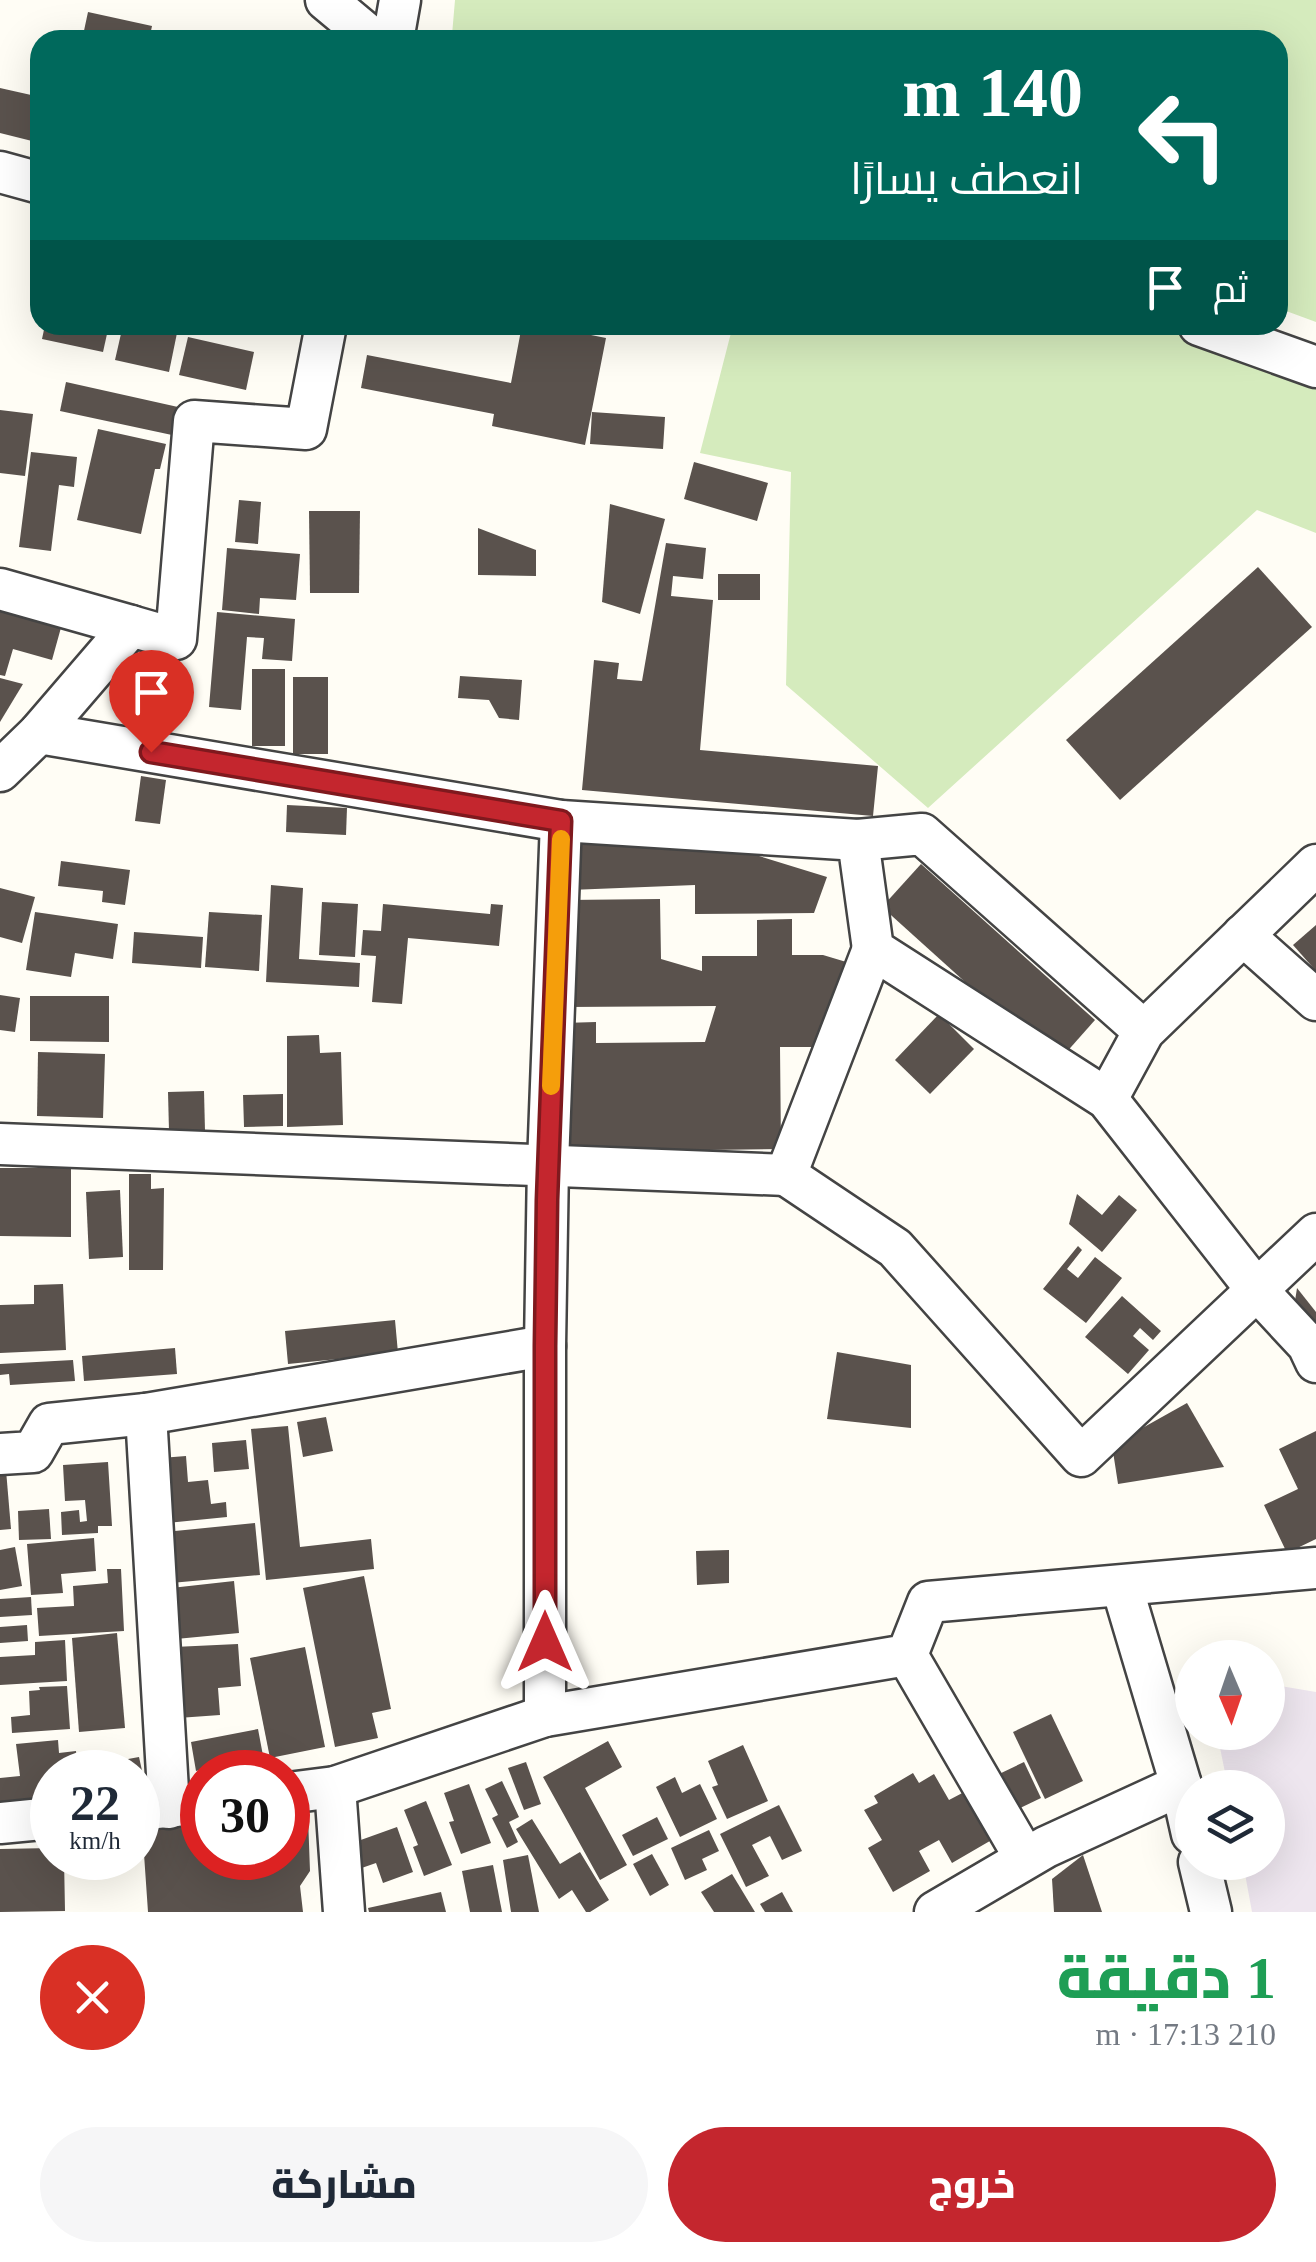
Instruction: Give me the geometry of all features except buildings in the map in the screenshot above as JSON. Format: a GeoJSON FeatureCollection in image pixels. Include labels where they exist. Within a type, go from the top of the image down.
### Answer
{"type":"FeatureCollection","features":[{"type":"Feature","properties":{"kind":"street"},"geometry":{"type":"LineString","coordinates":[[326,0],[362,30]]}},
{"type":"Feature","properties":{"kind":"street"},"geometry":{"type":"LineString","coordinates":[[395,30],[400,0]]}},
{"type":"Feature","properties":{"kind":"street"},"geometry":{"type":"LineString","coordinates":[[0,172],[30,180]]}},
{"type":"Feature","properties":{"kind":"street"},"geometry":{"type":"LineString","coordinates":[[0,589],[176,639],[194,421],[306,429],[324,335]]}},
{"type":"Feature","properties":{"kind":"street"},"geometry":{"type":"LineString","coordinates":[[1227,335],[1316,367]]}},
{"type":"Feature","properties":{"kind":"street"},"geometry":{"type":"LineString","coordinates":[[0,771],[39,733],[131,626]]}},
{"type":"Feature","properties":{"kind":"street"},"geometry":{"type":"LineString","coordinates":[[39,733],[561,821],[858,840],[922,834],[1144,1031]]}},
{"type":"Feature","properties":{"kind":"street"},"geometry":{"type":"LineString","coordinates":[[545,1716],[548,1164],[561,821]]}},
{"type":"Feature","properties":{"kind":"street"},"geometry":{"type":"LineString","coordinates":[[786,1175],[873,949],[858,840]]}},
{"type":"Feature","properties":{"kind":"street"},"geometry":{"type":"LineString","coordinates":[[1107,1099],[1144,1031],[1316,866]]}},
{"type":"Feature","properties":{"kind":"street"},"geometry":{"type":"LineString","coordinates":[[1244,935],[1316,1000]]}},
{"type":"Feature","properties":{"kind":"street"},"geometry":{"type":"LineString","coordinates":[[873,949],[1107,1099],[1256,1290],[1308,1346],[1316,1362]]}},
{"type":"Feature","properties":{"kind":"street"},"geometry":{"type":"LineString","coordinates":[[0,1144],[786,1175],[894,1248],[1082,1456],[1316,1234]]}},
{"type":"Feature","properties":{"kind":"street"},"geometry":{"type":"LineString","coordinates":[[0,1454],[33,1452],[49,1424],[146,1414],[545,1346]]}},
{"type":"Feature","properties":{"kind":"street"},"geometry":{"type":"LineString","coordinates":[[146,1414],[170,1807]]}},
{"type":"Feature","properties":{"kind":"street"},"geometry":{"type":"LineString","coordinates":[[907,1655],[928,1602],[1316,1568]]}},
{"type":"Feature","properties":{"kind":"street"},"geometry":{"type":"LineString","coordinates":[[1122,1587],[1177,1770]]}},
{"type":"Feature","properties":{"kind":"street"},"geometry":{"type":"LineString","coordinates":[[310,1790],[335,1787],[545,1716],[907,1655]]}},
{"type":"Feature","properties":{"kind":"street"},"geometry":{"type":"LineString","coordinates":[[907,1655],[1025,1858]]}},
{"type":"Feature","properties":{"kind":"street"},"geometry":{"type":"LineString","coordinates":[[335,1787],[344,1912]]}},
{"type":"Feature","properties":{"kind":"street"},"geometry":{"type":"LineString","coordinates":[[935,1912],[1025,1858],[1175,1788]]}},
{"type":"Feature","properties":{"kind":"street"},"geometry":{"type":"LineString","coordinates":[[0,1823],[30,1820]]}},
{"type":"Feature","properties":{"kind":"street"},"geometry":{"type":"LineString","coordinates":[[1203,1880],[1211,1912]]}},
{"type":"Feature","properties":{"kind":"shaded area"},"geometry":{"type":"Polygon","coordinates":[[[1285,1687],[1316,1692],[1316,1912],[1252,1912],[1246,1880],[1285,1880],[1285,1770],[1225,1770],[1220,1750],[1285,1750],[1285,1687]]]}},
{"type":"Feature","properties":{"kind":"green space"},"geometry":{"type":"Polygon","coordinates":[[[455,0],[1316,0],[1316,322],[1288,312],[1288,30],[452,30],[455,0]]]}},
{"type":"Feature","properties":{"kind":"green space"},"geometry":{"type":"Polygon","coordinates":[[[730,335],[1178,335],[1316,385],[1316,533],[1257,510],[928,808],[786,685],[791,472],[700,453],[730,335]]]}},
{"type":"Feature","properties":{"kind":"slow traffic"},"geometry":{"type":"LineString","coordinates":[[551,1086],[561,839]]}},
{"type":"Feature","properties":{"kind":"route"},"geometry":{"type":"LineString","coordinates":[[151,752],[561,821],[547,1200],[545,1642]]}}]}
